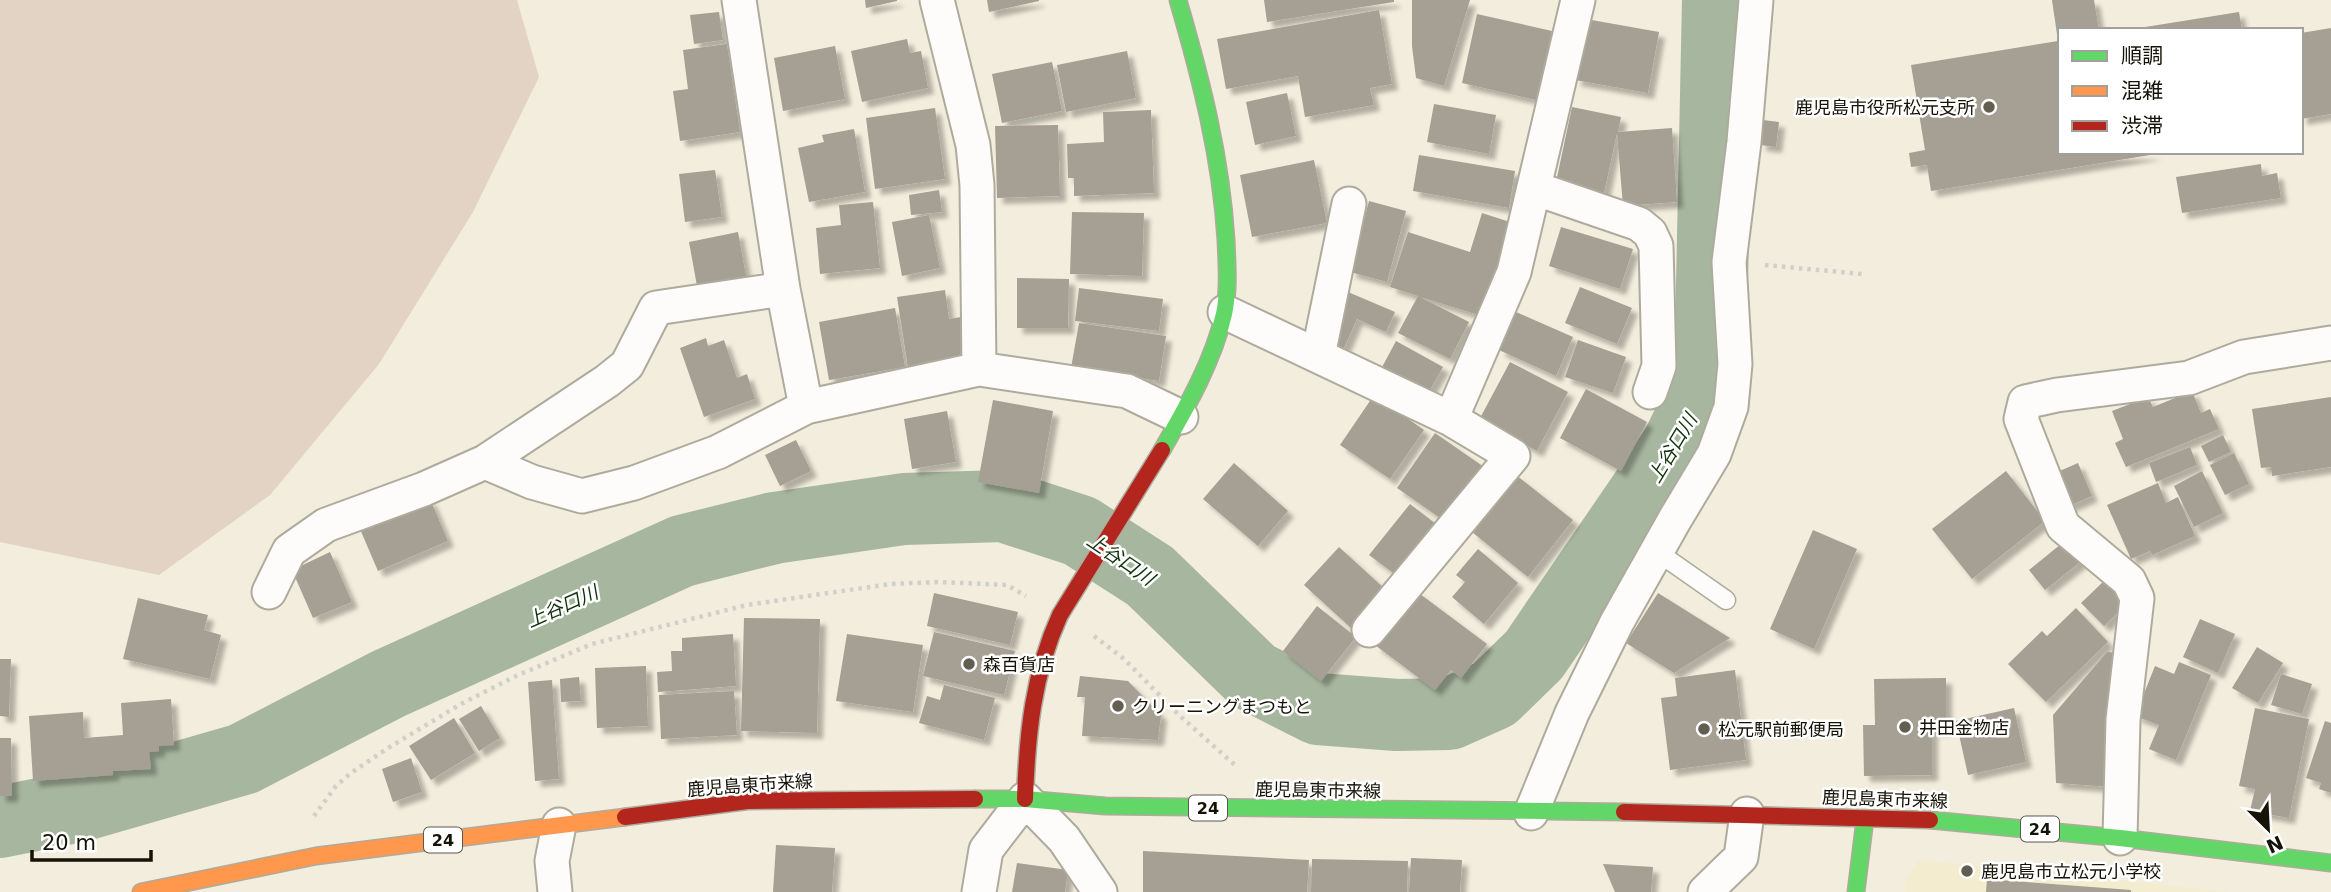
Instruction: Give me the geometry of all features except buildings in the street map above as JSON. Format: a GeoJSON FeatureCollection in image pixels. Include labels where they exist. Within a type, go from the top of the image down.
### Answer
{"type":"FeatureCollection","features":[{"type":"Feature","properties":{"kind":"main road"},"geometry":{"type":"LineString","coordinates":[[1025,799],[1032,702],[1048,638],[1147,479],[1181,417],[1214,351],[1225,312],[1226,246],[1220,167],[1212,124],[1178,0]]}},
{"type":"Feature","properties":{"kind":"main road","name":"鹿児島東市来線"},"geometry":{"type":"LineString","coordinates":[[141,892],[316,856],[747,801],[898,798],[1025,799],[1105,806],[1748,814],[1966,821],[2331,863]]}},
{"type":"Feature","properties":{"kind":"main road"},"geometry":{"type":"LineString","coordinates":[[1856,892],[1865,818]]}},
{"type":"Feature","properties":{"kind":"street"},"geometry":{"type":"LineString","coordinates":[[739,0],[783,289],[806,407]]}},
{"type":"Feature","properties":{"kind":"street"},"geometry":{"type":"LineString","coordinates":[[937,0],[973,145],[978,185],[979,369]]}},
{"type":"Feature","properties":{"kind":"street"},"geometry":{"type":"LineString","coordinates":[[1451,419],[1514,272],[1578,0]]}},
{"type":"Feature","properties":{"kind":"street"},"geometry":{"type":"LineString","coordinates":[[1531,813],[1572,713],[1617,622],[1714,454],[1731,407],[1735,364],[1729,262],[1744,142],[1756,0]]}},
{"type":"Feature","properties":{"kind":"street"},"geometry":{"type":"LineString","coordinates":[[1534,188],[1639,224],[1650,233],[1656,246],[1659,366],[1650,391]]}},
{"type":"Feature","properties":{"kind":"street"},"geometry":{"type":"LineString","coordinates":[[1318,356],[1349,204]]}},
{"type":"Feature","properties":{"kind":"street"},"geometry":{"type":"LineString","coordinates":[[269,592],[289,551],[326,525],[424,489],[485,462],[607,381],[627,365],[656,308],[783,289]]}},
{"type":"Feature","properties":{"kind":"street"},"geometry":{"type":"LineString","coordinates":[[1225,312],[1451,419],[1513,456],[1368,630]]}},
{"type":"Feature","properties":{"kind":"street"},"geometry":{"type":"LineString","coordinates":[[2120,838],[2123,720],[2137,598],[2129,581],[2063,526],[2021,419],[2025,402],[2057,395],[2189,378],[2244,357],[2331,343]]}},
{"type":"Feature","properties":{"kind":"street"},"geometry":{"type":"LineString","coordinates":[[485,462],[532,482],[582,496],[634,483],[718,452],[806,407],[979,369],[1127,391],[1181,417]]}},
{"type":"Feature","properties":{"kind":"street"},"geometry":{"type":"LineString","coordinates":[[979,892],[986,850],[1025,799],[1063,839],[1100,892]]}},
{"type":"Feature","properties":{"kind":"street"},"geometry":{"type":"LineString","coordinates":[[1705,892],[1741,857],[1748,814]]}},
{"type":"Feature","properties":{"kind":"street"},"geometry":{"type":"LineString","coordinates":[[555,892],[552,861],[559,825]]}},
{"type":"Feature","properties":{"kind":"lane"},"geometry":{"type":"LineString","coordinates":[[1656,551],[1726,600]]}},
{"type":"Feature","properties":{"kind":"path"},"geometry":{"type":"LineString","coordinates":[[1729,262],[1862,274]]}},
{"type":"Feature","properties":{"kind":"path"},"geometry":{"type":"LineString","coordinates":[[316,856],[307,825],[336,786],[351,773],[461,704],[516,676],[592,644],[747,605],[890,584],[940,582],[1007,585],[1088,631],[1124,659],[1179,715],[1243,772],[1252,808]]}},
{"type":"Feature","properties":{"kind":"shaded area"},"geometry":{"type":"Polygon","coordinates":[[[0,0],[517,0],[539,77],[473,212],[379,364],[270,495],[159,575],[0,542],[0,0]]]}},
{"type":"Feature","properties":{"kind":"shaded area","name":"鹿児島市立松元小学校"},"geometry":{"type":"Polygon","coordinates":[[[1919,860],[2231,892],[1905,892],[1906,881],[1919,860]]]}},
{"type":"Feature","properties":{"kind":"waterway","name":"上谷口川"},"geometry":{"type":"LineString","coordinates":[[0,822],[80,806],[243,759],[388,684],[682,551],[774,528],[904,509],[1003,506],[1080,531],[1150,576],[1253,676],[1318,709],[1397,715],[1449,714],[1494,694],[1534,655],[1677,446],[1710,379],[1718,0]]}},
{"type":"Feature","properties":{"kind":"traffic: fast"},"geometry":{"type":"LineString","coordinates":[[1162,450],[1213,350],[1224,314],[1227,287],[1226,240],[1215,148],[1178,0]]}},
{"type":"Feature","properties":{"kind":"traffic: fast"},"geometry":{"type":"LineString","coordinates":[[975,799],[1025,799],[1105,806],[1624,812]]}},
{"type":"Feature","properties":{"kind":"traffic: fast"},"geometry":{"type":"LineString","coordinates":[[1856,892],[1865,819]]}},
{"type":"Feature","properties":{"kind":"traffic: fast"},"geometry":{"type":"LineString","coordinates":[[1930,820],[2120,838],[2331,863]]}},
{"type":"Feature","properties":{"kind":"traffic: slow"},"geometry":{"type":"LineString","coordinates":[[141,892],[316,856],[625,817]]}},
{"type":"Feature","properties":{"kind":"traffic: jam"},"geometry":{"type":"LineString","coordinates":[[1025,799],[1033,705],[1051,637],[1060,615],[1162,450]]}},
{"type":"Feature","properties":{"kind":"traffic: jam"},"geometry":{"type":"LineString","coordinates":[[625,817],[747,801],[975,799]]}},
{"type":"Feature","properties":{"kind":"traffic: jam"},"geometry":{"type":"LineString","coordinates":[[1624,812],[1930,820]]}},
{"type":"Feature","properties":{"kind":"place","name":"鹿児島市役所松元支所"},"geometry":{"type":"Point","coordinates":[1989,107]}},
{"type":"Feature","properties":{"kind":"place","name":"森百貨店"},"geometry":{"type":"Point","coordinates":[969,664]}},
{"type":"Feature","properties":{"kind":"place","name":"クリーニングまつもと"},"geometry":{"type":"Point","coordinates":[1118,706]}},
{"type":"Feature","properties":{"kind":"place","name":"井田金物店"},"geometry":{"type":"Point","coordinates":[1905,727]}},
{"type":"Feature","properties":{"kind":"place","name":"松元駅前郵便局"},"geometry":{"type":"Point","coordinates":[1704,729]}},
{"type":"Feature","properties":{"kind":"place","name":"鹿児島市立松元小学校"},"geometry":{"type":"Point","coordinates":[1967,871]}}]}
